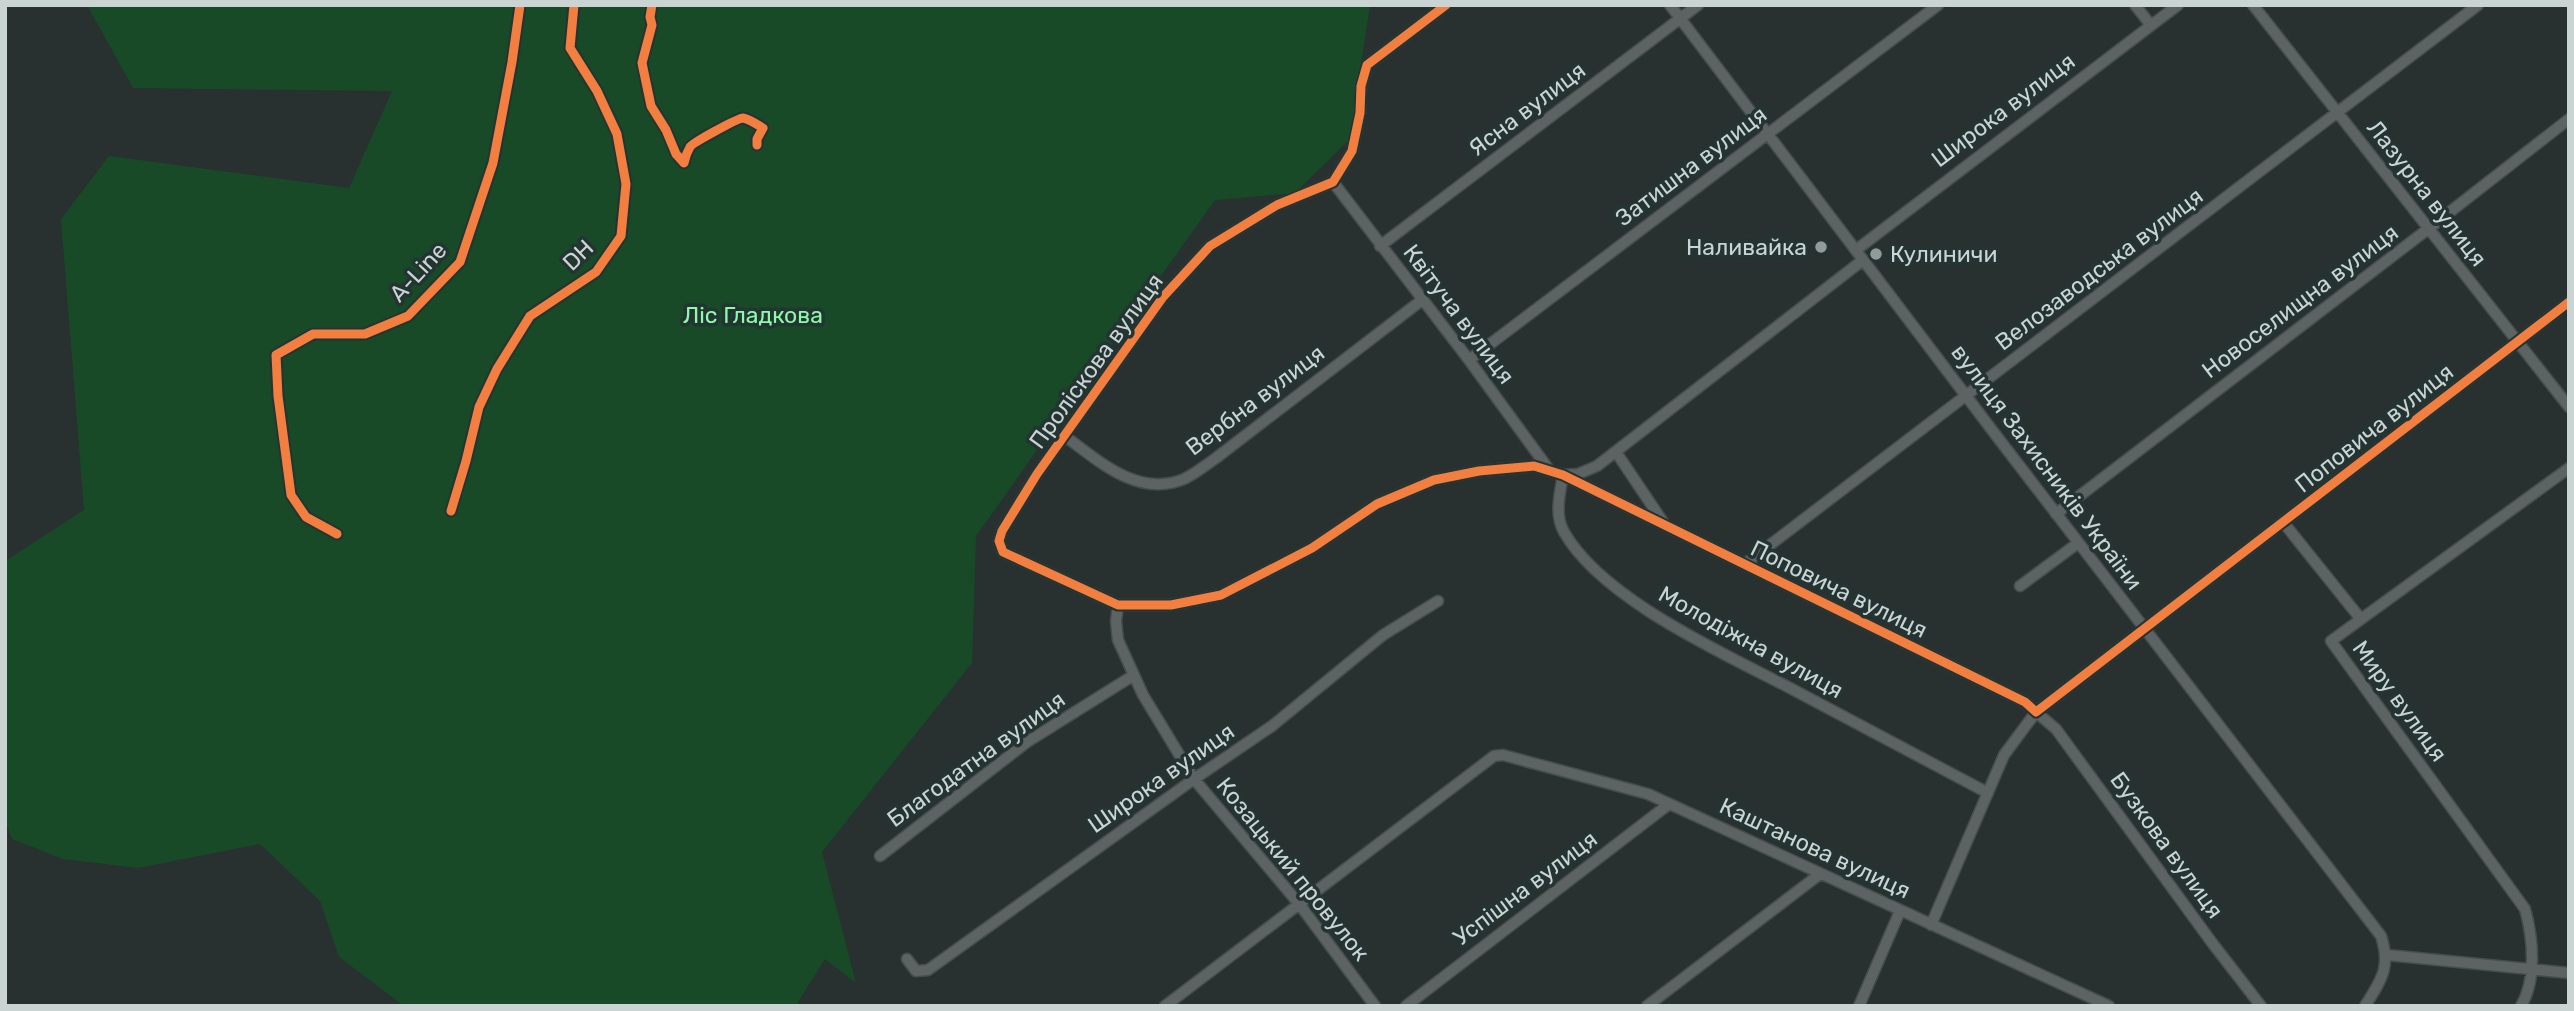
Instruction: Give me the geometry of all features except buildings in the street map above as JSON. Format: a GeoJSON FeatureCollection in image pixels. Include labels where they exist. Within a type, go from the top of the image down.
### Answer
{"type":"FeatureCollection","features":[{"type":"Feature","properties":{"kind":"street"},"geometry":{"type":"LineString","coordinates":[[1333,182],[1352,151],[1360,113],[1361,86],[1367,65],[1446,5]]}},
{"type":"Feature","properties":{"kind":"street","name":"вулиця Захисників України"},"geometry":{"type":"LineString","coordinates":[[1670,5],[2078,543],[2381,936],[2387,955]]}},
{"type":"Feature","properties":{"kind":"street","name":"Ясна вулиця"},"geometry":{"type":"LineString","coordinates":[[1380,246],[1698,5]]}},
{"type":"Feature","properties":{"kind":"street","name":"Затишна вулиця"},"geometry":{"type":"LineString","coordinates":[[1469,360],[1938,5]]}},
{"type":"Feature","properties":{"kind":"street"},"geometry":{"type":"LineString","coordinates":[[2135,5],[2150,24]]}},
{"type":"Feature","properties":{"kind":"street","name":"Широка вулиця"},"geometry":{"type":"LineString","coordinates":[[1856,250],[2178,5]]}},
{"type":"Feature","properties":{"kind":"street","name":"Лазурна вулиця"},"geometry":{"type":"LineString","coordinates":[[2253,5],[2569,407]]}},
{"type":"Feature","properties":{"kind":"street","name":"Велозаводська вулиця"},"geometry":{"type":"LineString","coordinates":[[1745,564],[2478,5]]}},
{"type":"Feature","properties":{"kind":"street","name":"Новоселищна вулиця"},"geometry":{"type":"LineString","coordinates":[[2056,514],[2569,119]]}},
{"type":"Feature","properties":{"kind":"street","name":"Квітуча вулиця"},"geometry":{"type":"LineString","coordinates":[[1333,182],[1551,471]]}},
{"type":"Feature","properties":{"kind":"street","name":"Проліскова вулиця"},"geometry":{"type":"LineString","coordinates":[[1003,552],[999,541],[1002,531],[1037,474],[1066,437],[1163,296],[1210,246],[1277,205],[1333,182]]}},
{"type":"Feature","properties":{"kind":"street"},"geometry":{"type":"LineString","coordinates":[[1563,475],[1578,474],[1597,466],[1863,260]]}},
{"type":"Feature","properties":{"kind":"street","name":"Вербна вулиця"},"geometry":{"type":"LineString","coordinates":[[1066,437],[1107,467],[1134,482],[1161,483],[1183,479],[1216,458],[1422,300]]}},
{"type":"Feature","properties":{"kind":"street","name":"Поповича вулиця"},"geometry":{"type":"LineString","coordinates":[[1003,552],[1118,605],[1171,606],[1221,595],[1312,548],[1377,504],[1434,480],[1479,471],[1534,466],[1563,475],[1745,564],[2025,702],[2036,712],[2569,302]]}},
{"type":"Feature","properties":{"kind":"street"},"geometry":{"type":"LineString","coordinates":[[1616,452],[1665,525]]}},
{"type":"Feature","properties":{"kind":"street","name":"Миру вулиця"},"geometry":{"type":"LineString","coordinates":[[2521,1006],[2531,969],[2531,933],[2525,909],[2330,641],[2569,468]]}},
{"type":"Feature","properties":{"kind":"street","name":"Молодіжна вулиця"},"geometry":{"type":"LineString","coordinates":[[1563,475],[1558,505],[1562,530],[1575,549],[1610,583],[1663,621],[1988,793]]}},
{"type":"Feature","properties":{"kind":"street"},"geometry":{"type":"LineString","coordinates":[[2283,522],[2360,618]]}},
{"type":"Feature","properties":{"kind":"street"},"geometry":{"type":"LineString","coordinates":[[2020,586],[2078,543]]}},
{"type":"Feature","properties":{"kind":"street","name":"Широка вулиця"},"geometry":{"type":"LineString","coordinates":[[907,959],[916,971],[928,970],[1272,726],[1383,635],[1438,601]]}},
{"type":"Feature","properties":{"kind":"street","name":"Козацький провулок"},"geometry":{"type":"LineString","coordinates":[[1118,605],[1118,640],[1143,695],[1194,779],[1300,905],[1375,1006]]}},
{"type":"Feature","properties":{"kind":"street","name":"Благодатна вулиця"},"geometry":{"type":"LineString","coordinates":[[880,856],[1027,742],[1134,675]]}},
{"type":"Feature","properties":{"kind":"street"},"geometry":{"type":"LineString","coordinates":[[1931,925],[2004,755],[2036,712]]}},
{"type":"Feature","properties":{"kind":"street","name":"Бузкова вулиця"},"geometry":{"type":"LineString","coordinates":[[2036,712],[2056,729],[2261,1006]]}},
{"type":"Feature","properties":{"kind":"street","name":"Каштанова вулиця"},"geometry":{"type":"LineString","coordinates":[[1300,905],[1494,756],[1503,755],[1648,794],[2109,1006]]}},
{"type":"Feature","properties":{"kind":"street","name":"Успішна вулиця"},"geometry":{"type":"LineString","coordinates":[[1406,1006],[1669,804]]}},
{"type":"Feature","properties":{"kind":"street"},"geometry":{"type":"LineString","coordinates":[[1647,1006],[1820,874]]}},
{"type":"Feature","properties":{"kind":"street"},"geometry":{"type":"LineString","coordinates":[[1165,1006],[1300,905]]}},
{"type":"Feature","properties":{"kind":"street"},"geometry":{"type":"LineString","coordinates":[[1859,1006],[1900,911]]}},
{"type":"Feature","properties":{"kind":"street"},"geometry":{"type":"LineString","coordinates":[[2365,1006],[2383,975],[2387,955],[2569,973]]}},
{"type":"Feature","properties":{"kind":"green space","name":"Ліс Гладкова"},"geometry":{"type":"Polygon","coordinates":[[[87,5],[1370,5],[1350,139],[1295,193],[1215,200],[976,536],[972,663],[822,852],[856,983],[825,959],[798,1006],[404,1006],[339,957],[320,901],[260,844],[138,868],[63,859],[12,839],[5,821],[5,561],[84,510],[61,219],[109,156],[349,188],[392,91],[133,88],[87,5]]]}},
{"type":"Feature","properties":{"kind":"cycle path","name":"A-Line"},"geometry":{"type":"LineString","coordinates":[[337,534],[306,517],[291,495],[278,396],[276,355],[313,334],[365,334],[408,316],[460,262],[493,163],[520,5]]}},
{"type":"Feature","properties":{"kind":"cycle path","name":"DH"},"geometry":{"type":"LineString","coordinates":[[451,511],[479,407],[497,369],[530,316],[596,272],[621,236],[626,184],[617,134],[597,91],[570,48],[574,5]]}},
{"type":"Feature","properties":{"kind":"cycle path"},"geometry":{"type":"LineString","coordinates":[[652,5],[652,25],[642,63],[651,106],[666,130],[676,154],[684,163],[690,147],[743,118],[763,128],[757,145]]}},
{"type":"Feature","properties":{"kind":"cycle path"},"geometry":{"type":"LineString","coordinates":[[1446,5],[1367,65],[1361,86],[1360,113],[1352,151],[1333,182],[1277,205],[1210,246],[1163,297],[1037,474],[1002,531],[999,541],[1003,552],[1118,605],[1171,605],[1221,595],[1312,548],[1377,504],[1434,480],[1479,471],[1534,466],[1563,475],[2025,702],[2036,712],[2569,302]]}},
{"type":"Feature","properties":{"kind":"place","name":"Наливайка"},"geometry":{"type":"Point","coordinates":[1821,247]}},
{"type":"Feature","properties":{"kind":"place","name":"Кулиничи"},"geometry":{"type":"Point","coordinates":[1876,254]}}]}
